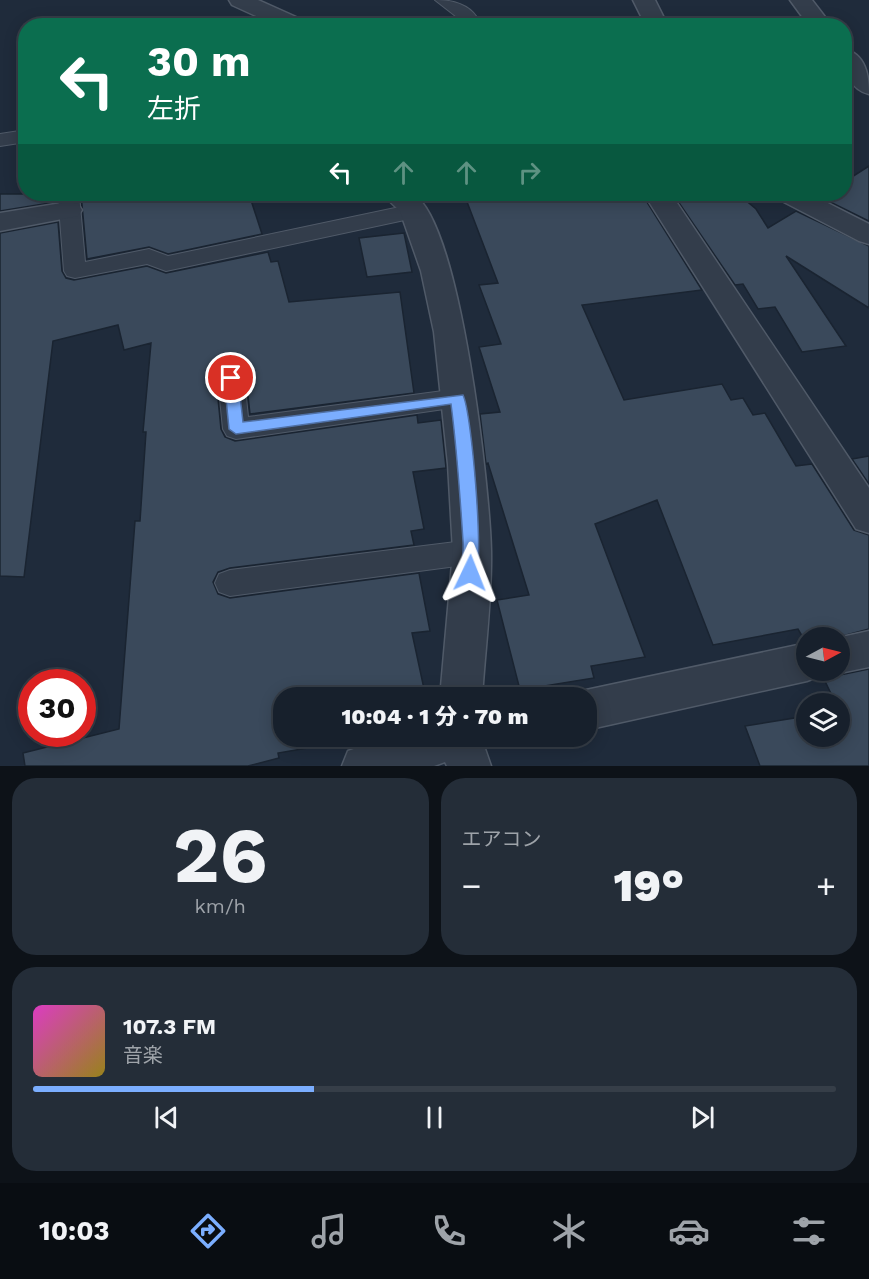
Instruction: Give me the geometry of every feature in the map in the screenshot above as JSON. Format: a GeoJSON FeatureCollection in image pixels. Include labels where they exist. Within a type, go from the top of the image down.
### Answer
{"type":"FeatureCollection","features":[{"type":"Feature","properties":{"kind":"street"},"geometry":{"type":"LineString","coordinates":[[240,0],[279,18]]}},
{"type":"Feature","properties":{"kind":"street"},"geometry":{"type":"LineString","coordinates":[[644,0],[653,18]]}},
{"type":"Feature","properties":{"kind":"street"},"geometry":{"type":"LineString","coordinates":[[801,0],[815,18]]}},
{"type":"Feature","properties":{"kind":"street"},"geometry":{"type":"LineString","coordinates":[[852,66],[869,87]]}},
{"type":"Feature","properties":{"kind":"street"},"geometry":{"type":"LineString","coordinates":[[852,96],[869,99]]}},
{"type":"Feature","properties":{"kind":"street"},"geometry":{"type":"LineString","coordinates":[[663,201],[869,518]]}},
{"type":"Feature","properties":{"kind":"street"},"geometry":{"type":"LineString","coordinates":[[803,201],[869,235]]}},
{"type":"Feature","properties":{"kind":"street"},"geometry":{"type":"LineString","coordinates":[[0,222],[68,202]]}},
{"type":"Feature","properties":{"kind":"street"},"geometry":{"type":"LineString","coordinates":[[405,202],[436,271],[450,332],[466,464],[472,552],[465,687]]}},
{"type":"Feature","properties":{"kind":"street"},"geometry":{"type":"LineString","coordinates":[[850,653],[869,649]]}},
{"type":"Feature","properties":{"kind":"street"},"geometry":{"type":"LineString","coordinates":[[597,708],[796,664]]}},
{"type":"Feature","properties":{"kind":"street"},"geometry":{"type":"LineString","coordinates":[[364,766],[424,747]]}},
{"type":"Feature","properties":{"kind":"lane"},"geometry":{"type":"LineString","coordinates":[[443,0],[470,18]]}},
{"type":"Feature","properties":{"kind":"lane"},"geometry":{"type":"LineString","coordinates":[[0,140],[18,137]]}},
{"type":"Feature","properties":{"kind":"lane"},"geometry":{"type":"LineString","coordinates":[[68,202],[75,272],[149,256],[166,264],[405,202]]}},
{"type":"Feature","properties":{"kind":"lane"},"geometry":{"type":"LineString","coordinates":[[231,378],[236,429],[458,398]]}},
{"type":"Feature","properties":{"kind":"lane"},"geometry":{"type":"LineString","coordinates":[[230,583],[472,552]]}},
{"type":"Feature","properties":{"kind":"building"},"geometry":{"type":"Polygon","coordinates":[[[869,166],[869,221],[828,201],[852,201],[852,177],[869,166]]]}},
{"type":"Feature","properties":{"kind":"building"},"geometry":{"type":"Polygon","coordinates":[[[0,194],[18,194],[18,201],[56,201],[56,202],[0,211],[0,194]]]}},
{"type":"Feature","properties":{"kind":"building"},"geometry":{"type":"Polygon","coordinates":[[[82,201],[251,201],[262,234],[168,254],[149,247],[87,259],[82,201]]]}},
{"type":"Feature","properties":{"kind":"building"},"geometry":{"type":"Polygon","coordinates":[[[467,201],[646,201],[702,290],[582,305],[624,400],[722,384],[731,400],[743,398],[753,415],[765,413],[796,466],[812,464],[854,530],[869,535],[869,629],[850,634],[850,627],[796,627],[796,629],[713,645],[657,500],[595,524],[645,657],[591,666],[594,678],[538,687],[519,687],[497,600],[529,595],[488,463],[486,464],[480,414],[500,412],[479,347],[501,344],[479,285],[498,283],[467,201]]]}},
{"type":"Feature","properties":{"kind":"building"},"geometry":{"type":"Polygon","coordinates":[[[678,201],[746,201],[756,209],[768,228],[796,211],[869,246],[869,308],[786,256],[846,346],[802,352],[775,307],[758,309],[743,284],[735,285],[678,201]]]}},
{"type":"Feature","properties":{"kind":"building"},"geometry":{"type":"Polygon","coordinates":[[[58,222],[62,271],[66,278],[74,280],[147,266],[166,273],[268,252],[271,262],[278,261],[289,302],[400,292],[414,393],[250,414],[246,378],[242,371],[230,367],[220,371],[216,378],[221,429],[225,437],[235,441],[417,415],[418,423],[441,420],[446,468],[413,472],[424,529],[411,531],[414,545],[230,568],[218,572],[213,582],[218,594],[230,598],[419,573],[430,631],[412,633],[424,687],[273,687],[273,747],[313,747],[278,753],[279,758],[248,766],[25,766],[23,753],[47,747],[96,747],[96,735],[119,729],[135,521],[140,521],[146,432],[143,432],[151,343],[124,350],[118,325],[53,341],[24,577],[0,576],[0,233],[58,222]]]}},
{"type":"Feature","properties":{"kind":"building"},"geometry":{"type":"Polygon","coordinates":[[[404,233],[412,272],[367,277],[359,238],[404,233]]]}},
{"type":"Feature","properties":{"kind":"building"},"geometry":{"type":"Polygon","coordinates":[[[869,456],[869,484],[852,459],[869,456]]]}},
{"type":"Feature","properties":{"kind":"building"},"geometry":{"type":"Polygon","coordinates":[[[869,669],[869,766],[760,766],[745,726],[796,718],[796,747],[850,747],[850,693],[831,693],[825,681],[850,681],[850,673],[869,669]]]}},
{"type":"Feature","properties":{"kind":"route"},"geometry":{"type":"LineString","coordinates":[[231,378],[236,429],[458,398],[466,464],[472,552],[470,573]]}}]}
